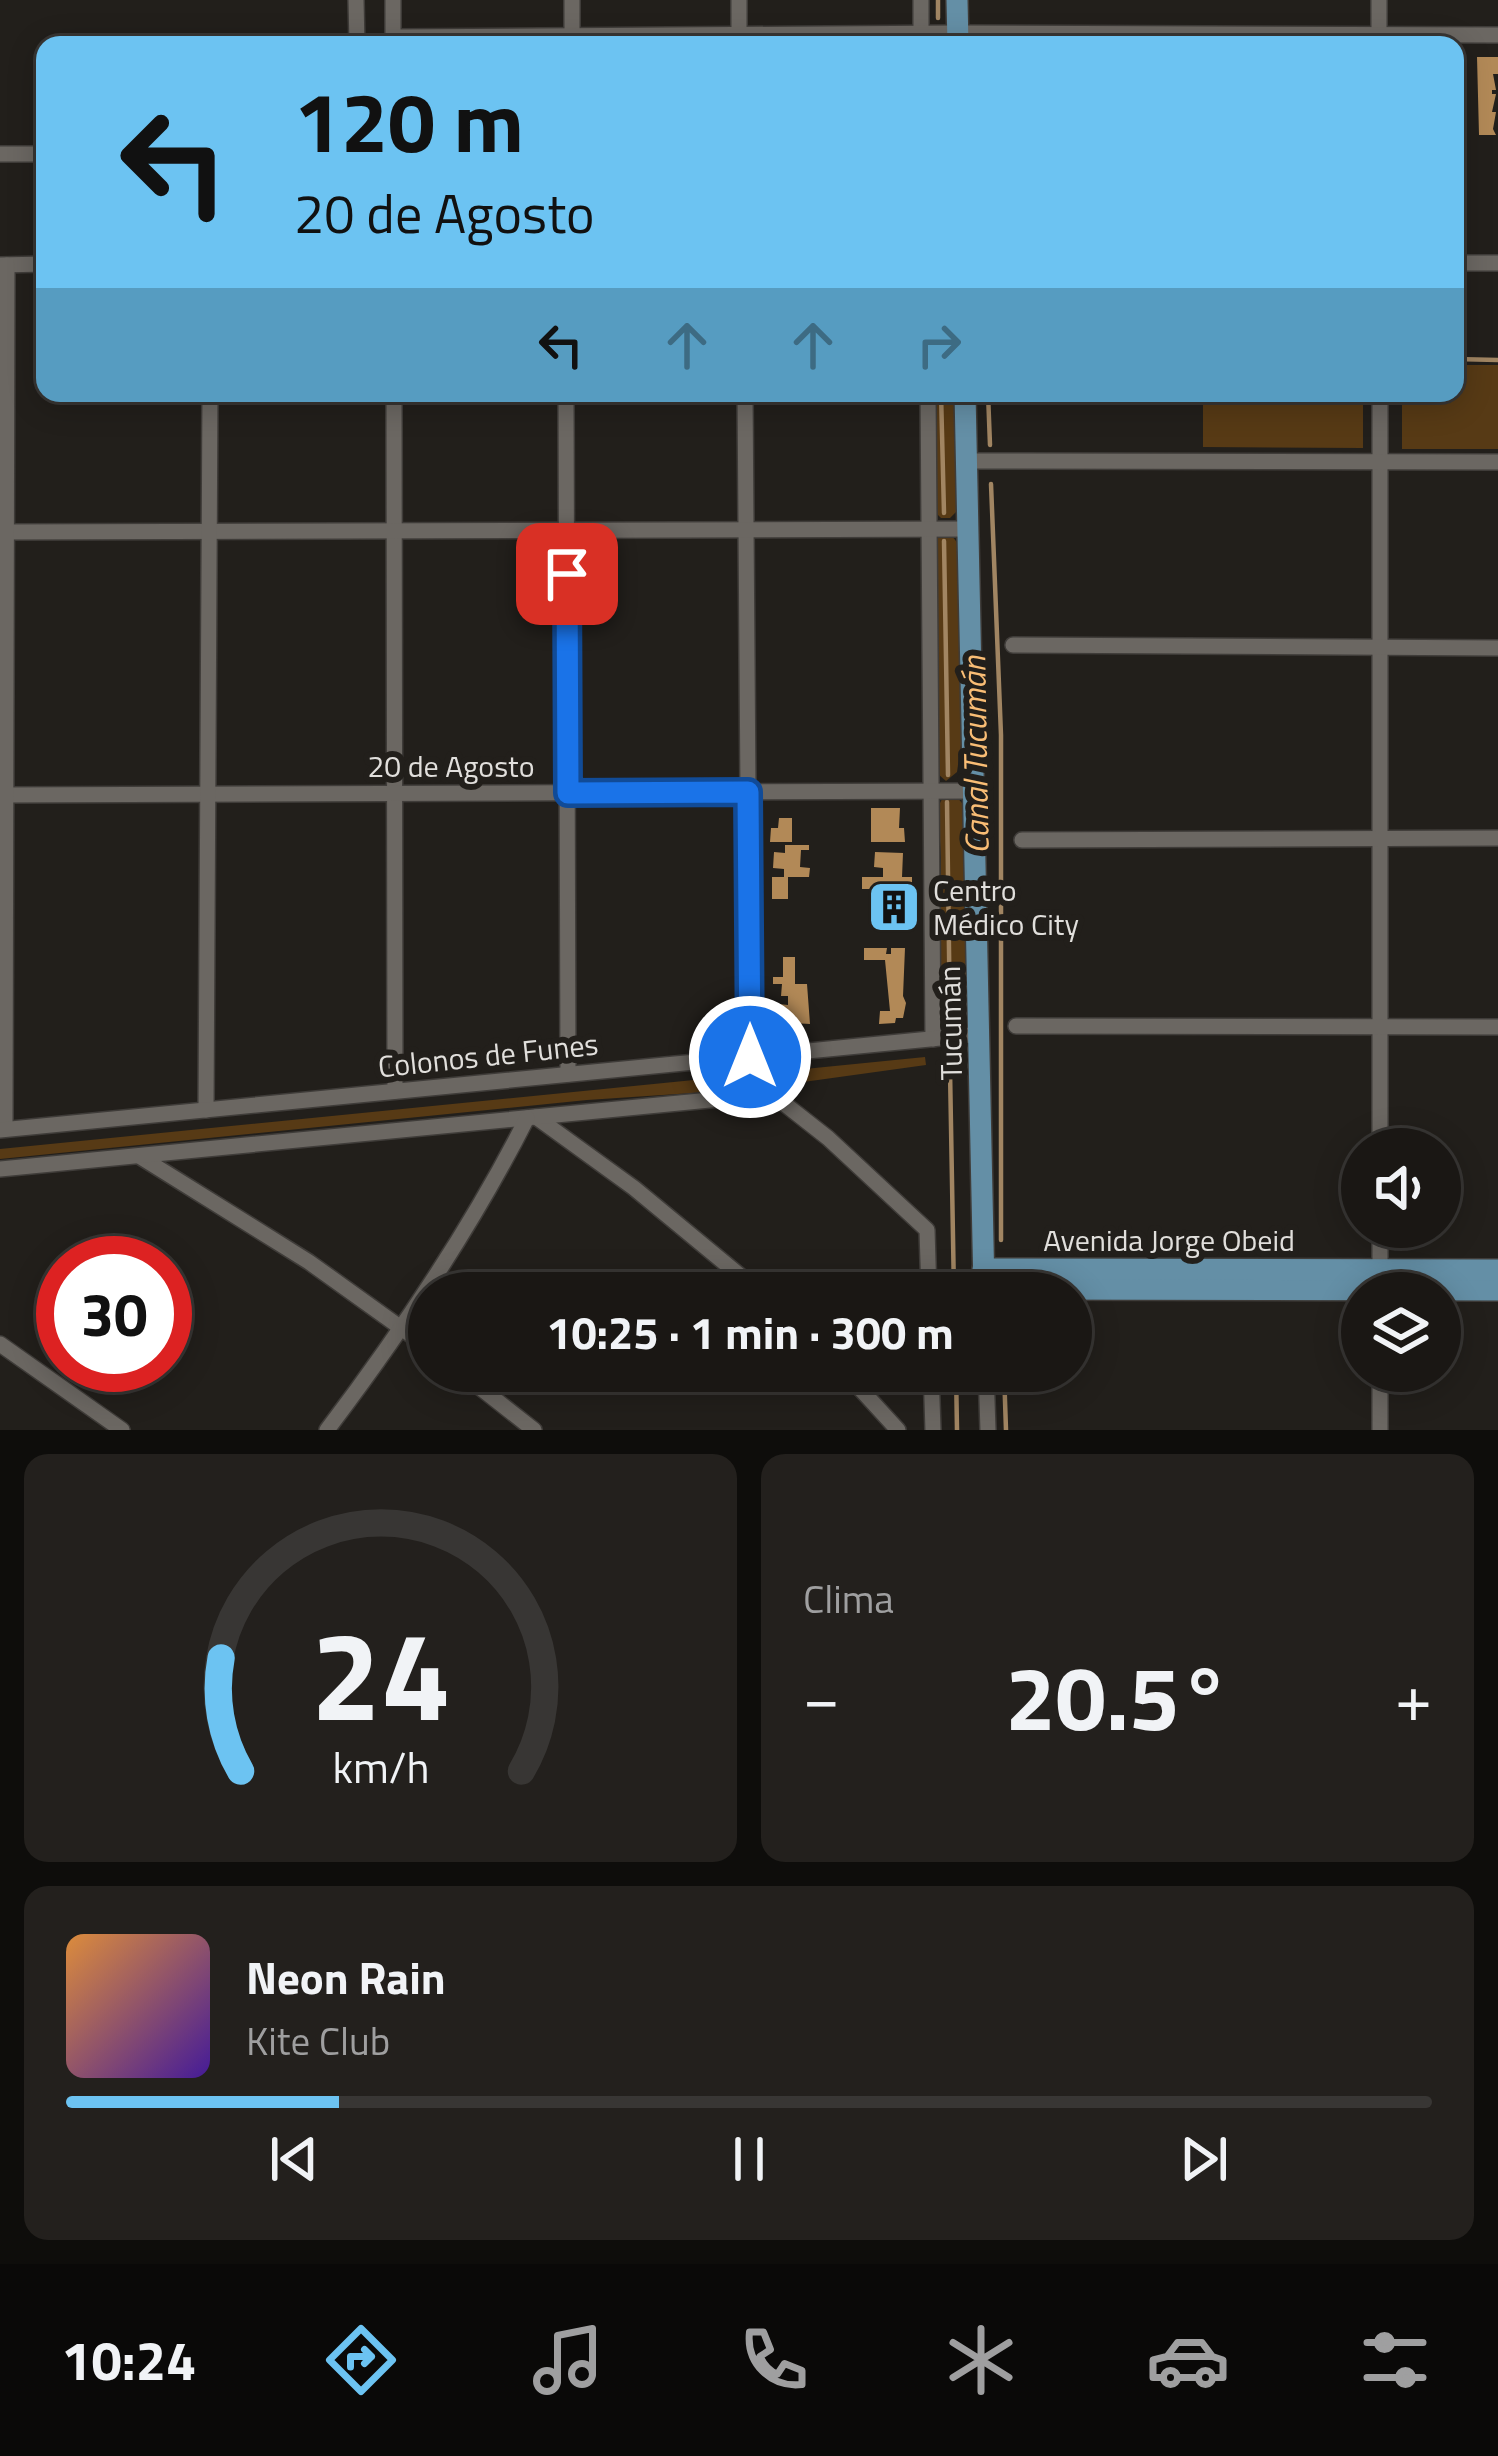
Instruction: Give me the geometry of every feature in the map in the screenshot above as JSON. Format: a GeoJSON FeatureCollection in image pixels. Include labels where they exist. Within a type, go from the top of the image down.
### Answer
{"type":"FeatureCollection","features":[{"type":"Feature","properties":{"kind":"main road"},"geometry":{"type":"LineString","coordinates":[[957,0],[958,36]]}},
{"type":"Feature","properties":{"kind":"main road","name":"Tucumán"},"geometry":{"type":"LineString","coordinates":[[965,402],[984,1272]]}},
{"type":"Feature","properties":{"kind":"main road","name":"Avenida Jorge Obeid"},"geometry":{"type":"LineString","coordinates":[[1461,1274],[1498,1270]]}},
{"type":"Feature","properties":{"kind":"main road","name":"Avenida Jorge Obeid"},"geometry":{"type":"LineString","coordinates":[[1092,1284],[1341,1284]]}},
{"type":"Feature","properties":{"kind":"main road","name":"Avenida Jorge Obeid"},"geometry":{"type":"LineString","coordinates":[[1461,1288],[1498,1290]]}},
{"type":"Feature","properties":{"kind":"street"},"geometry":{"type":"LineString","coordinates":[[356,0],[357,36]]}},
{"type":"Feature","properties":{"kind":"street"},"geometry":{"type":"LineString","coordinates":[[393,0],[393,36]]}},
{"type":"Feature","properties":{"kind":"street"},"geometry":{"type":"LineString","coordinates":[[572,0],[572,36]]}},
{"type":"Feature","properties":{"kind":"street"},"geometry":{"type":"LineString","coordinates":[[740,0],[740,34]]}},
{"type":"Feature","properties":{"kind":"street"},"geometry":{"type":"LineString","coordinates":[[921,0],[921,36]]}},
{"type":"Feature","properties":{"kind":"street"},"geometry":{"type":"LineString","coordinates":[[1379,0],[1379,36]]}},
{"type":"Feature","properties":{"kind":"street"},"geometry":{"type":"LineString","coordinates":[[1464,36],[1498,35]]}},
{"type":"Feature","properties":{"kind":"street"},"geometry":{"type":"LineString","coordinates":[[714,36],[812,36]]}},
{"type":"Feature","properties":{"kind":"street"},"geometry":{"type":"LineString","coordinates":[[0,154],[36,154]]}},
{"type":"Feature","properties":{"kind":"street"},"geometry":{"type":"LineString","coordinates":[[1464,262],[1498,263]]}},
{"type":"Feature","properties":{"kind":"street"},"geometry":{"type":"LineString","coordinates":[[3,1130],[4,265],[36,264]]}},
{"type":"Feature","properties":{"kind":"street"},"geometry":{"type":"LineString","coordinates":[[206,1110],[210,402]]}},
{"type":"Feature","properties":{"kind":"street"},"geometry":{"type":"LineString","coordinates":[[394,402],[394,1091]]}},
{"type":"Feature","properties":{"kind":"street"},"geometry":{"type":"LineString","coordinates":[[566,402],[568,1074]]}},
{"type":"Feature","properties":{"kind":"street"},"geometry":{"type":"LineString","coordinates":[[745,402],[750,1057]]}},
{"type":"Feature","properties":{"kind":"street","name":"Tucumán"},"geometry":{"type":"LineString","coordinates":[[928,402],[933,1039]]}},
{"type":"Feature","properties":{"kind":"street"},"geometry":{"type":"LineString","coordinates":[[1380,402],[1380,1128]]}},
{"type":"Feature","properties":{"kind":"street"},"geometry":{"type":"LineString","coordinates":[[967,461],[1498,462]]}},
{"type":"Feature","properties":{"kind":"street"},"geometry":{"type":"LineString","coordinates":[[3,532],[968,529]]}},
{"type":"Feature","properties":{"kind":"street"},"geometry":{"type":"LineString","coordinates":[[1013,645],[1498,648]]}},
{"type":"Feature","properties":{"kind":"street","name":"20 de Agosto"},"geometry":{"type":"LineString","coordinates":[[3,795],[975,791]]}},
{"type":"Feature","properties":{"kind":"street"},"geometry":{"type":"LineString","coordinates":[[1022,839],[1498,838]]}},
{"type":"Feature","properties":{"kind":"street"},"geometry":{"type":"LineString","coordinates":[[1016,1026],[1498,1027]]}},
{"type":"Feature","properties":{"kind":"street","name":"Colonos de Funes"},"geometry":{"type":"LineString","coordinates":[[3,1130],[981,1034]]}},
{"type":"Feature","properties":{"kind":"street"},"geometry":{"type":"LineString","coordinates":[[0,1169],[772,1094],[829,1138],[927,1229],[928,1272]]}},
{"type":"Feature","properties":{"kind":"street"},"geometry":{"type":"LineString","coordinates":[[532,1118],[634,1188],[736,1272]]}},
{"type":"Feature","properties":{"kind":"street"},"geometry":{"type":"LineString","coordinates":[[327,1430],[473,1220],[532,1118]]}},
{"type":"Feature","properties":{"kind":"street"},"geometry":{"type":"LineString","coordinates":[[139,1156],[309,1262],[408,1332]]}},
{"type":"Feature","properties":{"kind":"street"},"geometry":{"type":"LineString","coordinates":[[0,1344],[122,1430]]}},
{"type":"Feature","properties":{"kind":"street"},"geometry":{"type":"LineString","coordinates":[[485,1392],[533,1430]]}},
{"type":"Feature","properties":{"kind":"street"},"geometry":{"type":"LineString","coordinates":[[863,1392],[898,1430]]}},
{"type":"Feature","properties":{"kind":"street"},"geometry":{"type":"LineString","coordinates":[[932,1392],[933,1430]]}},
{"type":"Feature","properties":{"kind":"street"},"geometry":{"type":"LineString","coordinates":[[987,1392],[988,1430]]}},
{"type":"Feature","properties":{"kind":"street"},"geometry":{"type":"LineString","coordinates":[[1380,1392],[1380,1430]]}},
{"type":"Feature","properties":{"kind":"shaded area"},"geometry":{"type":"Polygon","coordinates":[[[1464,365],[1498,365],[1498,449],[1402,449],[1402,402],[1464,402],[1464,365]]]}},
{"type":"Feature","properties":{"kind":"shaded area"},"geometry":{"type":"Polygon","coordinates":[[[931,402],[956,402],[957,511],[950,518],[941,518],[934,511],[931,402]]]}},
{"type":"Feature","properties":{"kind":"shaded area"},"geometry":{"type":"Polygon","coordinates":[[[1203,402],[1363,402],[1363,448],[1203,447],[1203,402]]]}},
{"type":"Feature","properties":{"kind":"shaded area"},"geometry":{"type":"Polygon","coordinates":[[[949,532],[962,549],[963,731],[957,772],[946,781],[938,774],[935,536],[949,532]]]}},
{"type":"Feature","properties":{"kind":"shaded area"},"geometry":{"type":"Polygon","coordinates":[[[956,796],[967,809],[969,978],[961,1020],[948,1029],[939,1016],[938,807],[942,799],[956,796]]]}},
{"type":"Feature","properties":{"kind":"shaded area"},"geometry":{"type":"Polygon","coordinates":[[[925,1057],[926,1065],[753,1089],[587,1100],[0,1159],[0,1149],[925,1057]]]}},
{"type":"Feature","properties":{"kind":"building"},"geometry":{"type":"Polygon","coordinates":[[[1477,57],[1498,57],[1498,74],[1493,74],[1496,90],[1492,90],[1496,94],[1492,112],[1496,112],[1496,135],[1479,135],[1477,57]]]}},
{"type":"Feature","properties":{"kind":"building"},"geometry":{"type":"Polygon","coordinates":[[[871,808],[900,808],[899,828],[904,828],[905,842],[871,842],[871,808]]]}},
{"type":"Feature","properties":{"kind":"building"},"geometry":{"type":"Polygon","coordinates":[[[779,818],[792,818],[792,842],[770,842],[771,828],[778,828],[779,818]]]}},
{"type":"Feature","properties":{"kind":"building"},"geometry":{"type":"Polygon","coordinates":[[[785,845],[809,845],[809,850],[801,850],[800,867],[810,868],[809,877],[788,877],[788,899],[772,899],[772,877],[784,877],[784,869],[773,868],[774,852],[785,853],[785,845]]]}},
{"type":"Feature","properties":{"kind":"building"},"geometry":{"type":"Polygon","coordinates":[[[875,852],[903,853],[902,877],[912,877],[912,889],[905,889],[905,913],[884,913],[884,889],[862,889],[862,877],[883,877],[883,868],[874,867],[875,852]]]}},
{"type":"Feature","properties":{"kind":"building"},"geometry":{"type":"Polygon","coordinates":[[[864,948],[887,948],[886,954],[891,954],[891,948],[905,948],[906,1003],[903,1018],[896,1018],[895,1023],[879,1024],[880,1011],[890,1011],[885,960],[864,960],[864,948]]]}},
{"type":"Feature","properties":{"kind":"building"},"geometry":{"type":"Polygon","coordinates":[[[783,957],[795,957],[795,984],[807,984],[810,1024],[793,1023],[789,1013],[787,1020],[774,1022],[779,1004],[788,1005],[788,996],[781,996],[782,984],[773,984],[773,977],[783,977],[783,957]]]}},
{"type":"Feature","properties":{"kind":"waterway","name":"Canal Tucumán"},"geometry":{"type":"LineString","coordinates":[[938,0],[938,18]]}},
{"type":"Feature","properties":{"kind":"waterway"},"geometry":{"type":"LineString","coordinates":[[1464,359],[1498,360]]}},
{"type":"Feature","properties":{"kind":"waterway","name":"Canal Tucumán"},"geometry":{"type":"LineString","coordinates":[[941,402],[944,513]]}},
{"type":"Feature","properties":{"kind":"waterway","name":"Canal Tucumán"},"geometry":{"type":"LineString","coordinates":[[988,402],[990,445]]}},
{"type":"Feature","properties":{"kind":"waterway","name":"Canal Tucumán"},"geometry":{"type":"LineString","coordinates":[[991,484],[1001,735],[1001,1240]]}},
{"type":"Feature","properties":{"kind":"waterway","name":"Canal Tucumán"},"geometry":{"type":"LineString","coordinates":[[944,541],[948,775]]}},
{"type":"Feature","properties":{"kind":"waterway","name":"Canal Tucumán"},"geometry":{"type":"LineString","coordinates":[[947,802],[950,1022]]}},
{"type":"Feature","properties":{"kind":"waterway","name":"Canal Tucumán"},"geometry":{"type":"LineString","coordinates":[[950,1070],[954,1272]]}},
{"type":"Feature","properties":{"kind":"waterway","name":"Canal Tucumán"},"geometry":{"type":"LineString","coordinates":[[956,1392],[957,1430]]}},
{"type":"Feature","properties":{"kind":"waterway","name":"Canal Tucumán"},"geometry":{"type":"LineString","coordinates":[[1005,1392],[1006,1430]]}},
{"type":"Feature","properties":{"kind":"place","name":"Centro Médico City"},"geometry":{"type":"Point","coordinates":[894,907]}},
{"type":"Feature","properties":{"kind":"route"},"geometry":{"type":"LineString","coordinates":[[567,574],[568,793],[748,792],[750,1057]]}}]}
